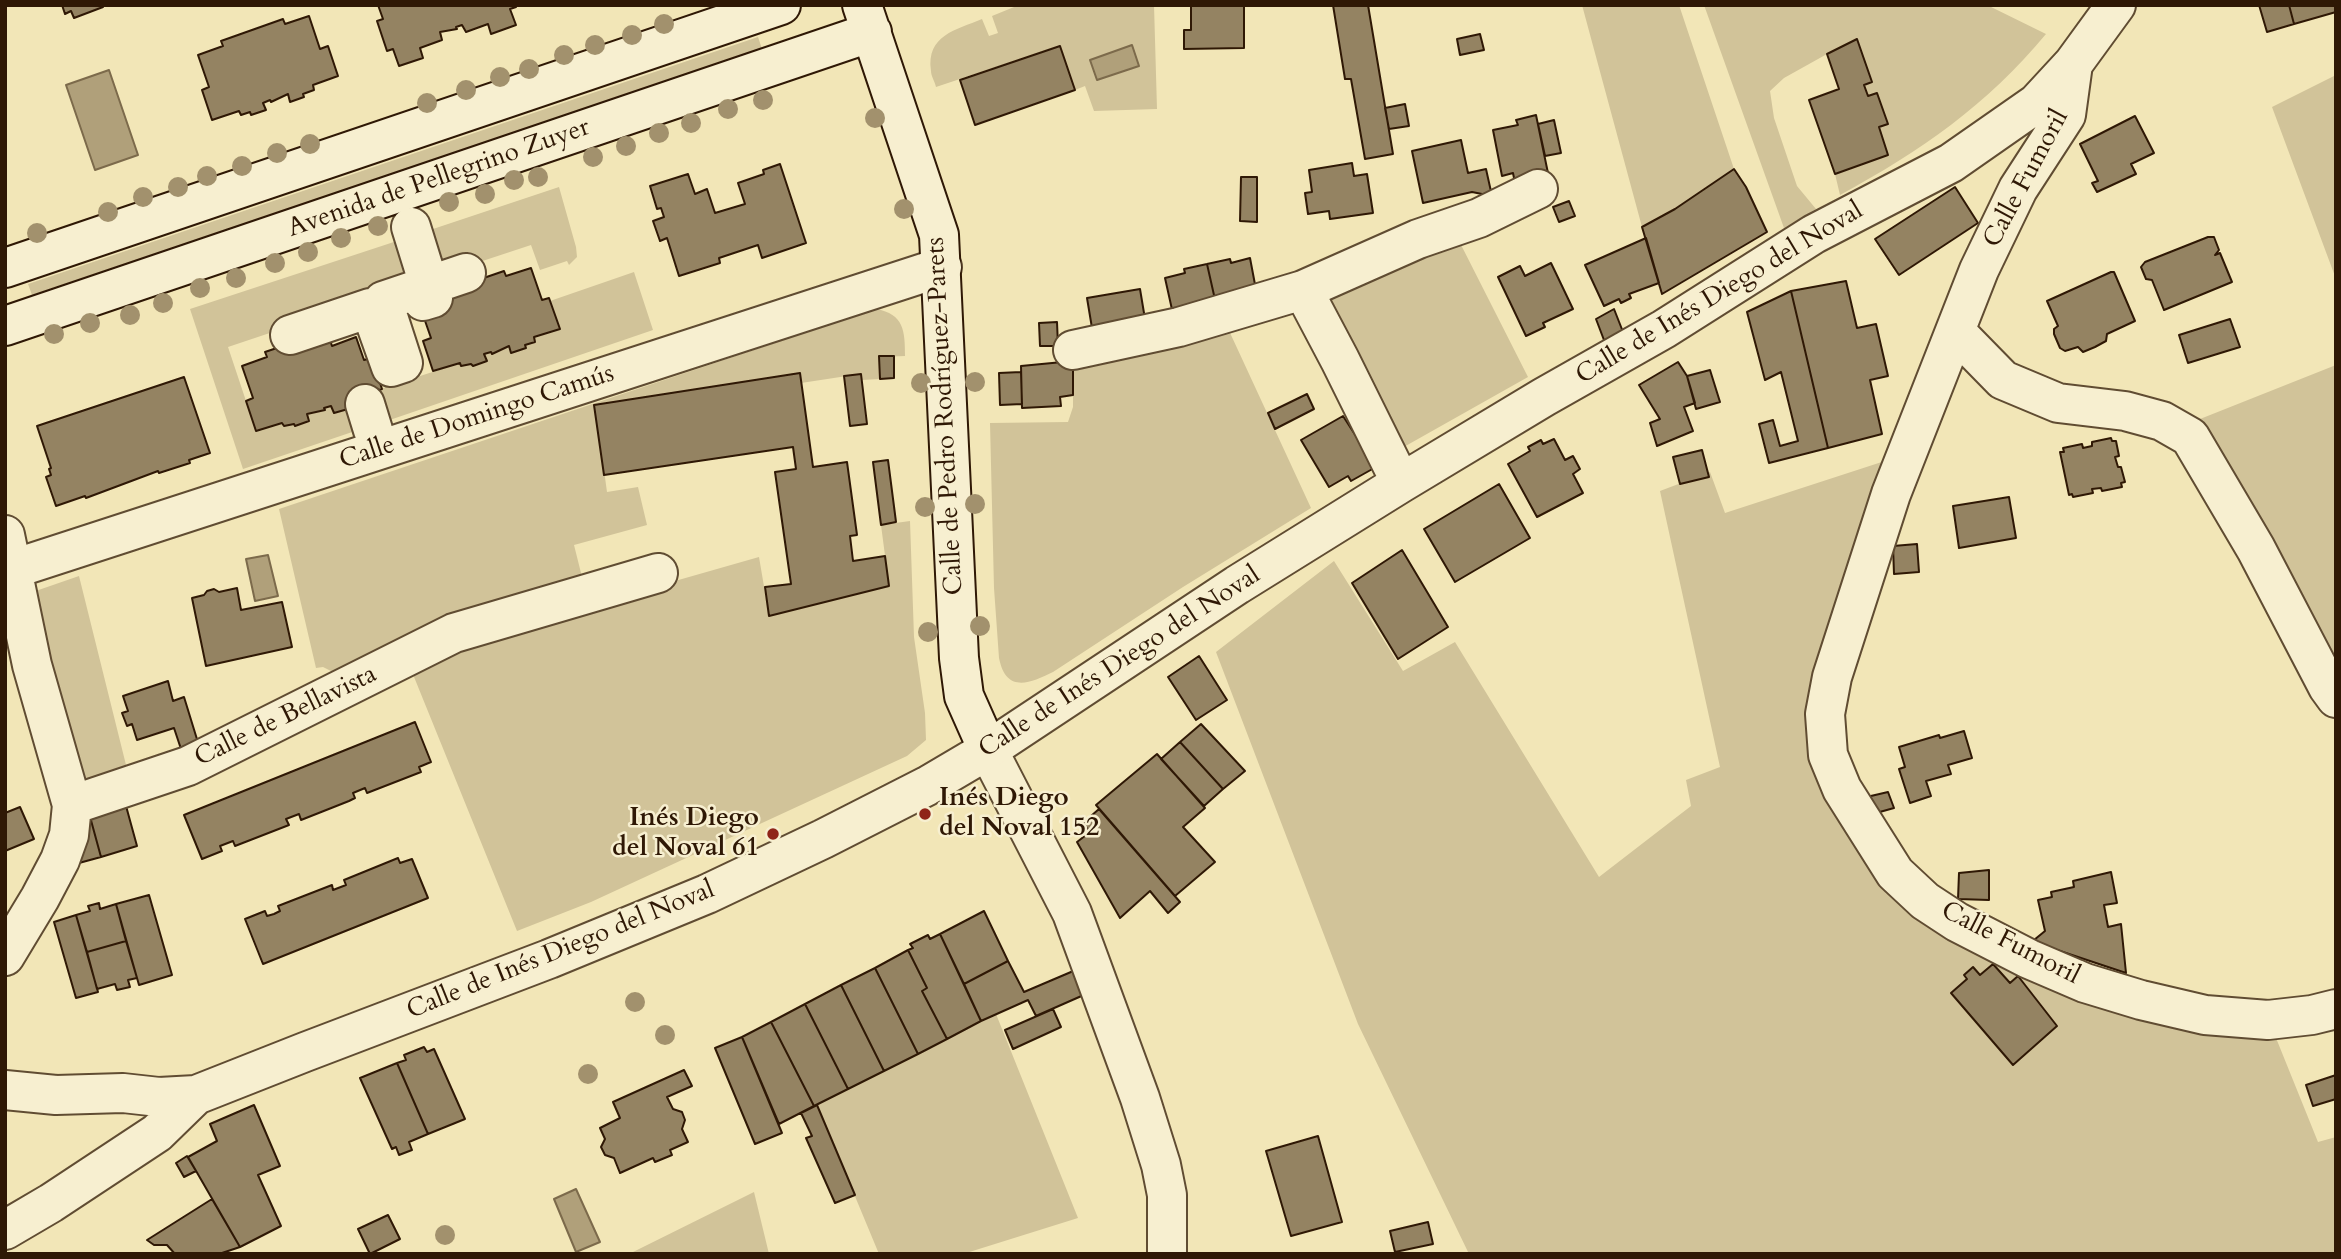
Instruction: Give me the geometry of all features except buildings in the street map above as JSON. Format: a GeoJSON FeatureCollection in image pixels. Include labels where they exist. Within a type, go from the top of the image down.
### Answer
{"type":"FeatureCollection","features":[{"type":"Feature","properties":{"kind":"street","name":"Avenida de Pellegrino Zuyer"},"geometry":{"type":"LineString","coordinates":[[5,268],[781,5]]}},
{"type":"Feature","properties":{"kind":"street","name":"Calle de Inés Diego del Noval"},"geometry":{"type":"LineString","coordinates":[[5,1230],[157,1133],[196,1095],[549,959],[707,894],[927,786],[988,750],[1237,585],[1401,483],[1664,329],[1814,234],[1951,163],[2037,103],[2073,64],[2116,5]]}},
{"type":"Feature","properties":{"kind":"street","name":"Avenida de Pellegrino Zuyer"},"geometry":{"type":"LineString","coordinates":[[5,326],[867,19]]}},
{"type":"Feature","properties":{"kind":"street","name":"Calle de Pedro Rodríguez-Parets"},"geometry":{"type":"LineString","coordinates":[[867,19],[939,235],[959,658],[964,696],[988,750],[1072,913],[1140,1098],[1161,1165],[1167,1195],[1167,1254]]}},
{"type":"Feature","properties":{"kind":"street","name":"Calle Fumoril"},"geometry":{"type":"LineString","coordinates":[[2073,64],[2066,115],[2018,188],[1979,270],[1891,494],[1832,677],[1825,714],[1828,755],[1842,789],[1895,873],[1925,901],[1957,922],[2029,959],[2085,983],[2141,1000],[2205,1014],[2268,1020],[2336,1009]]}},
{"type":"Feature","properties":{"kind":"street"},"geometry":{"type":"LineString","coordinates":[[1073,350],[1179,327],[1303,290],[1419,239],[1479,218],[1538,189]]}},
{"type":"Feature","properties":{"kind":"street"},"geometry":{"type":"LineString","coordinates":[[411,227],[429,286]]}},
{"type":"Feature","properties":{"kind":"street","name":"Calle de Domingo Camús"},"geometry":{"type":"LineString","coordinates":[[9,552],[942,267]]}},
{"type":"Feature","properties":{"kind":"street"},"geometry":{"type":"LineString","coordinates":[[290,335],[370,308],[404,371],[383,301],[466,273]]}},
{"type":"Feature","properties":{"kind":"street"},"geometry":{"type":"LineString","coordinates":[[1303,290],[1401,483]]}},
{"type":"Feature","properties":{"kind":"street"},"geometry":{"type":"LineString","coordinates":[[1956,332],[2003,380],[2058,403],[2125,411],[2162,421],[2190,436],[2256,550],[2336,698]]}},
{"type":"Feature","properties":{"kind":"street"},"geometry":{"type":"LineString","coordinates":[[5,956],[60,860],[69,835],[72,805],[32,665],[9,552]]}},
{"type":"Feature","properties":{"kind":"street","name":"Calle de Bellavista"},"geometry":{"type":"LineString","coordinates":[[72,805],[188,766],[454,633],[657,573]]}},
{"type":"Feature","properties":{"kind":"street"},"geometry":{"type":"LineString","coordinates":[[5,1090],[56,1096],[122,1093],[159,1097],[196,1095]]}},
{"type":"Feature","properties":{"kind":"shaded area"},"geometry":{"type":"Polygon","coordinates":[[[1019,5],[1154,5],[1157,109],[1094,111],[1085,86],[1075,90],[1059,46],[936,87],[931,73],[931,59],[938,42],[953,31],[982,19],[989,36],[998,33],[992,16],[1019,5]]]}},
{"type":"Feature","properties":{"kind":"shaded area"},"geometry":{"type":"Polygon","coordinates":[[[1582,5],[1679,5],[1734,169],[1675,209],[1642,227],[1582,5]]]}},
{"type":"Feature","properties":{"kind":"shaded area"},"geometry":{"type":"Polygon","coordinates":[[[1704,5],[1987,5],[2046,34],[2000,83],[1951,125],[1898,161],[1840,195],[1835,174],[1888,155],[1879,127],[1888,123],[1877,93],[1868,96],[1827,54],[1784,78],[1770,91],[1774,118],[1797,186],[1816,209],[1784,228],[1704,5]]]}},
{"type":"Feature","properties":{"kind":"shaded area"},"geometry":{"type":"Polygon","coordinates":[[[758,37],[762,49],[32,295],[28,284],[758,37]]]}},
{"type":"Feature","properties":{"kind":"shaded area"},"geometry":{"type":"Polygon","coordinates":[[[1132,45],[1139,66],[1097,80],[1090,60],[1132,45]]]}},
{"type":"Feature","properties":{"kind":"shaded area"},"geometry":{"type":"Polygon","coordinates":[[[109,70],[138,155],[95,170],[66,85],[109,70]]]}},
{"type":"Feature","properties":{"kind":"shaded area"},"geometry":{"type":"Polygon","coordinates":[[[2336,75],[2336,279],[2272,107],[2336,75]]]}},
{"type":"Feature","properties":{"kind":"shaded area"},"geometry":{"type":"Polygon","coordinates":[[[559,187],[576,247],[577,257],[569,265],[567,261],[540,270],[531,245],[434,277],[418,234],[559,187]]]}},
{"type":"Feature","properties":{"kind":"shaded area"},"geometry":{"type":"Polygon","coordinates":[[[1455,233],[1528,377],[1402,448],[1327,300],[1455,233]]]}},
{"type":"Feature","properties":{"kind":"shaded area"},"geometry":{"type":"Polygon","coordinates":[[[406,238],[422,282],[228,347],[256,431],[282,423],[284,426],[295,426],[309,421],[307,414],[331,406],[334,413],[348,409],[364,428],[243,469],[190,309],[406,238]]]}},
{"type":"Feature","properties":{"kind":"shaded area"},"geometry":{"type":"Polygon","coordinates":[[[634,272],[653,330],[378,424],[368,393],[460,363],[462,366],[473,366],[487,361],[484,354],[509,346],[511,353],[525,349],[525,345],[535,342],[534,337],[560,328],[550,301],[634,272]]]}},
{"type":"Feature","properties":{"kind":"shaded area"},"geometry":{"type":"Polygon","coordinates":[[[876,309],[897,319],[903,331],[905,347],[905,356],[879,357],[880,379],[862,380],[860,374],[801,383],[800,373],[595,405],[607,492],[638,487],[647,525],[574,545],[583,581],[337,674],[323,667],[316,668],[279,509],[876,309]]]}},
{"type":"Feature","properties":{"kind":"shaded area"},"geometry":{"type":"Polygon","coordinates":[[[1225,322],[1311,508],[1053,672],[1027,682],[1013,681],[1002,669],[999,658],[994,588],[990,423],[1068,422],[1073,407],[1073,361],[1225,322]]]}},
{"type":"Feature","properties":{"kind":"shaded area"},"geometry":{"type":"Polygon","coordinates":[[[2336,365],[2336,674],[2195,421],[2336,365]]]}},
{"type":"Feature","properties":{"kind":"shaded area"},"geometry":{"type":"Polygon","coordinates":[[[1891,459],[1809,702],[1893,892],[2274,1033],[2318,1142],[2336,1137],[2336,1254],[1469,1254],[1358,1024],[1216,652],[1334,561],[1403,671],[1455,642],[1599,877],[1691,806],[1686,780],[1720,767],[1660,491],[1710,472],[1725,513],[1891,459]]]}},
{"type":"Feature","properties":{"kind":"shaded area"},"geometry":{"type":"Polygon","coordinates":[[[910,521],[914,637],[925,713],[926,740],[907,756],[591,902],[517,931],[410,667],[661,585],[759,557],[769,616],[889,586],[881,525],[910,521]]]}},
{"type":"Feature","properties":{"kind":"shaded area"},"geometry":{"type":"Polygon","coordinates":[[[268,555],[278,596],[255,601],[246,559],[268,555]]]}},
{"type":"Feature","properties":{"kind":"shaded area"},"geometry":{"type":"Polygon","coordinates":[[[79,576],[128,773],[79,788],[27,594],[79,576]]]}},
{"type":"Feature","properties":{"kind":"shaded area"},"geometry":{"type":"Polygon","coordinates":[[[996,1014],[1078,1218],[963,1254],[879,1254],[817,1105],[996,1014]]]}},
{"type":"Feature","properties":{"kind":"shaded area"},"geometry":{"type":"Polygon","coordinates":[[[576,1189],[600,1242],[576,1252],[554,1199],[576,1189]]]}},
{"type":"Feature","properties":{"kind":"shaded area"},"geometry":{"type":"Polygon","coordinates":[[[754,1192],[769,1254],[629,1254],[754,1192]]]}},
{"type":"Feature","properties":{"kind":"place","name":"Inés Diego del Noval 152"},"geometry":{"type":"Point","coordinates":[925,814]}},
{"type":"Feature","properties":{"kind":"place","name":"Inés Diego del Noval 61"},"geometry":{"type":"Point","coordinates":[773,834]}}]}
